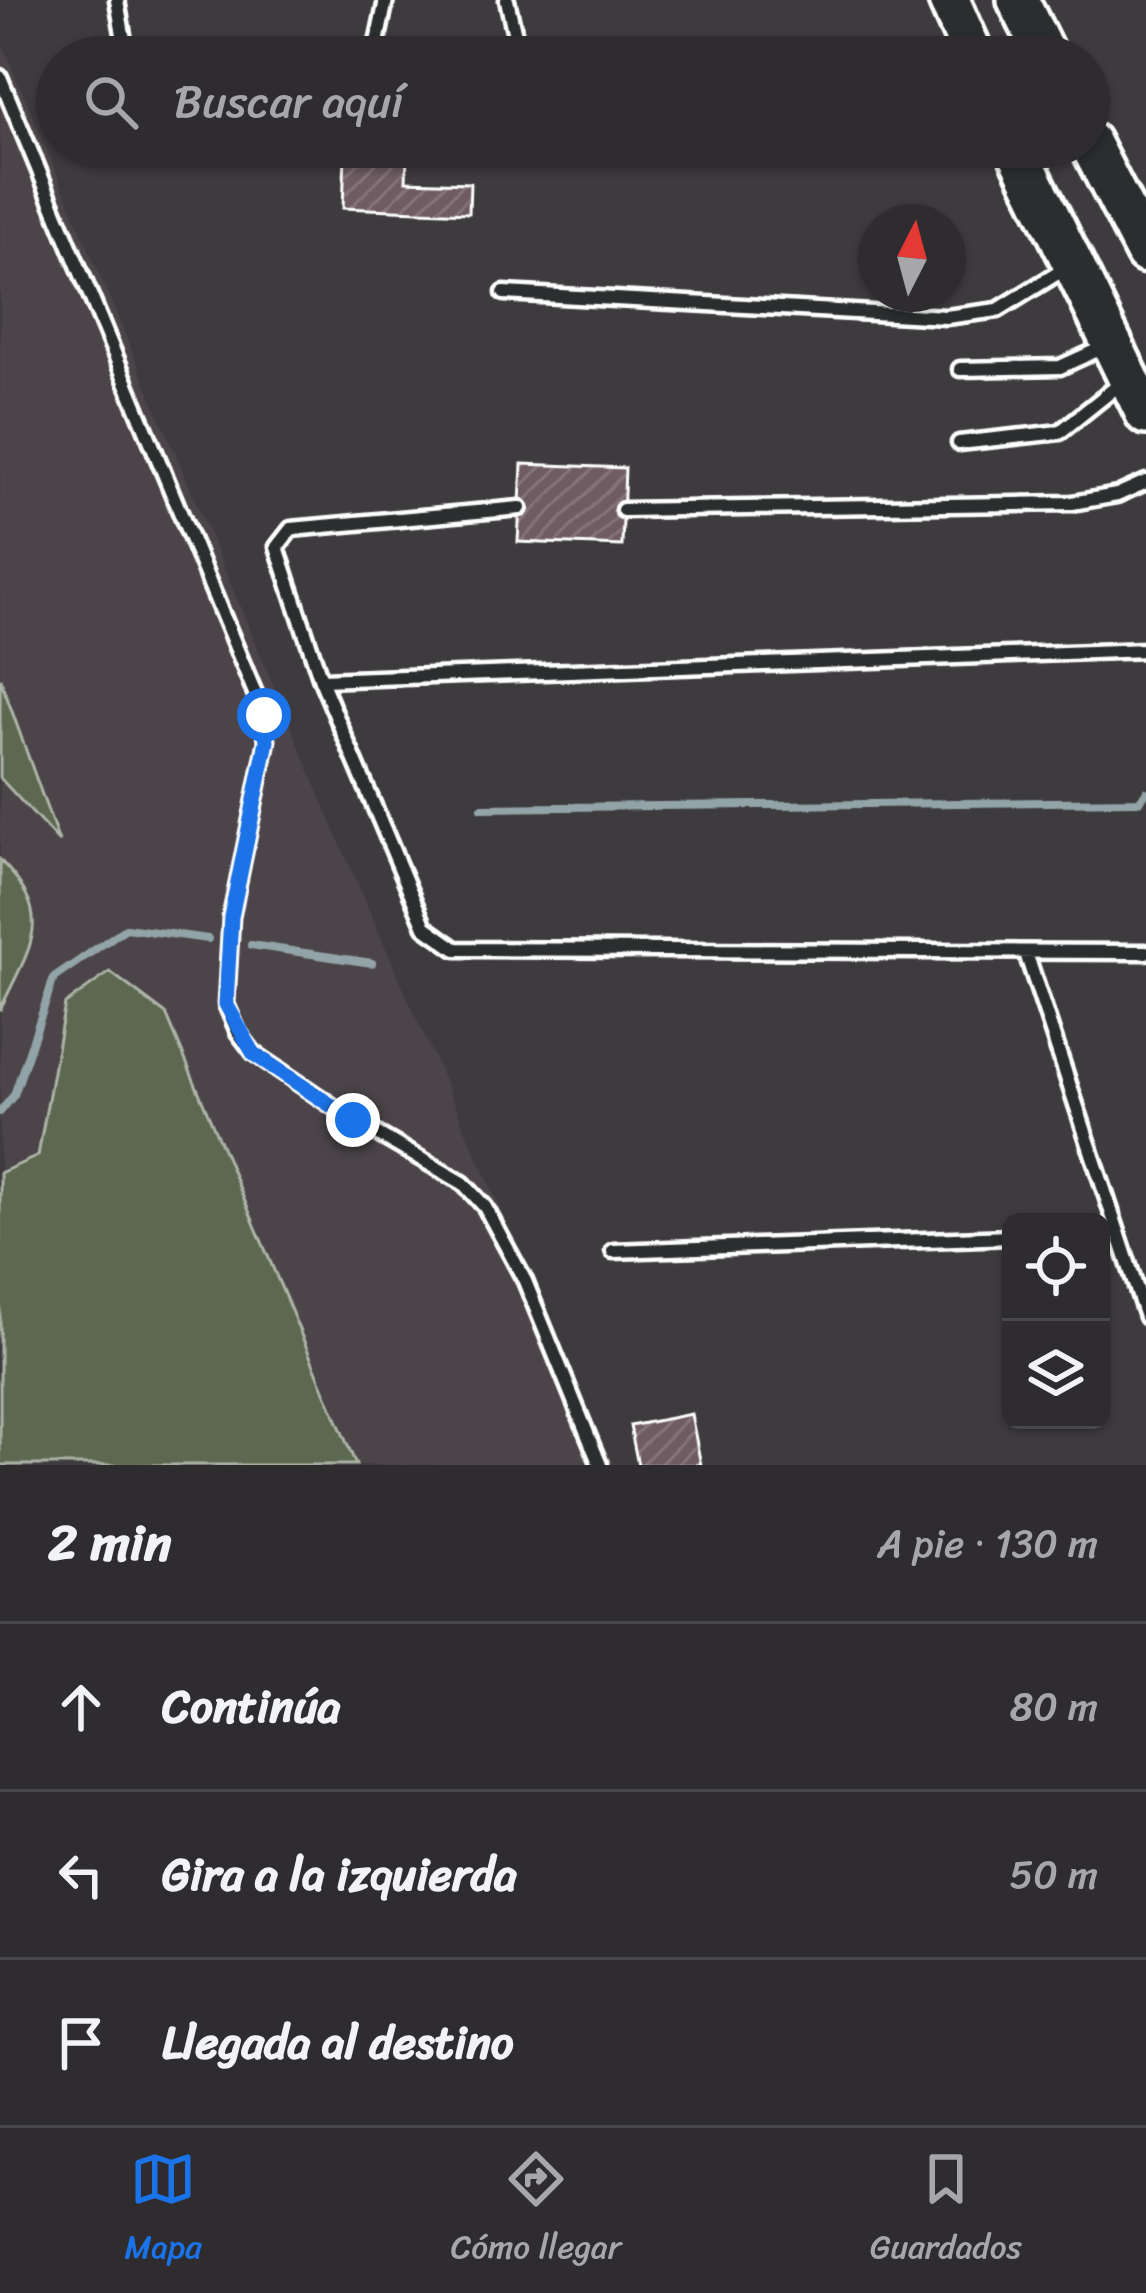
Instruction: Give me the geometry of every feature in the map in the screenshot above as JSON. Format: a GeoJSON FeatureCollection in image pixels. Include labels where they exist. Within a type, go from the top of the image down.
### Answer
{"type":"FeatureCollection","features":[{"type":"Feature","properties":{"kind":"highway"},"geometry":{"type":"LineString","coordinates":[[949,0],[965,36]]}},
{"type":"Feature","properties":{"kind":"highway"},"geometry":{"type":"LineString","coordinates":[[1018,0],[1036,36]]}},
{"type":"Feature","properties":{"kind":"highway"},"geometry":{"type":"LineString","coordinates":[[1026,168],[1146,414]]}},
{"type":"Feature","properties":{"kind":"highway"},"geometry":{"type":"LineString","coordinates":[[1103,168],[1144,247]]}},
{"type":"Feature","properties":{"kind":"lane"},"geometry":{"type":"LineString","coordinates":[[117,0],[123,36]]}},
{"type":"Feature","properties":{"kind":"lane"},"geometry":{"type":"LineString","coordinates":[[378,36],[386,0]]}},
{"type":"Feature","properties":{"kind":"lane"},"geometry":{"type":"LineString","coordinates":[[507,0],[515,36]]}},
{"type":"Feature","properties":{"kind":"lane"},"geometry":{"type":"LineString","coordinates":[[0,77],[36,164]]}},
{"type":"Feature","properties":{"kind":"lane"},"geometry":{"type":"LineString","coordinates":[[38,168],[264,715],[267,741],[231,917],[226,1004],[254,1054],[353,1120],[463,1183],[485,1207],[525,1281],[600,1465]]}},
{"type":"Feature","properties":{"kind":"lane"},"geometry":{"type":"LineString","coordinates":[[504,292],[946,317],[998,310],[1073,263]]}},
{"type":"Feature","properties":{"kind":"lane"},"geometry":{"type":"LineString","coordinates":[[960,369],[1060,368],[1120,360]]}},
{"type":"Feature","properties":{"kind":"lane"},"geometry":{"type":"LineString","coordinates":[[959,443],[1060,432],[1120,360]]}},
{"type":"Feature","properties":{"kind":"lane"},"geometry":{"type":"LineString","coordinates":[[623,510],[1072,502],[1117,495],[1146,482]]}},
{"type":"Feature","properties":{"kind":"lane"},"geometry":{"type":"LineString","coordinates":[[520,508],[291,529],[277,547],[321,680],[425,927],[456,949],[1146,952]]}},
{"type":"Feature","properties":{"kind":"lane"},"geometry":{"type":"LineString","coordinates":[[321,680],[1146,650]]}},
{"type":"Feature","properties":{"kind":"lane"},"geometry":{"type":"LineString","coordinates":[[1026,953],[1146,1317]]}},
{"type":"Feature","properties":{"kind":"lane"},"geometry":{"type":"LineString","coordinates":[[1110,1233],[1116,1233]]}},
{"type":"Feature","properties":{"kind":"lane"},"geometry":{"type":"LineString","coordinates":[[613,1251],[1002,1237]]}},
{"type":"Feature","properties":{"kind":"shaded area"},"geometry":{"type":"Polygon","coordinates":[[[0,39],[36,124],[36,168],[55,168],[354,876],[613,1465],[0,1465],[0,39]]]}},
{"type":"Feature","properties":{"kind":"green space"},"geometry":{"type":"Polygon","coordinates":[[[0,678],[59,842],[0,778],[0,678]]]}},
{"type":"Feature","properties":{"kind":"green space"},"geometry":{"type":"Polygon","coordinates":[[[0,860],[28,899],[33,933],[0,1010],[0,860]]]}},
{"type":"Feature","properties":{"kind":"green space"},"geometry":{"type":"Polygon","coordinates":[[[110,972],[166,1014],[356,1465],[0,1465],[0,1173],[38,1156],[65,1004],[110,972]]]}},
{"type":"Feature","properties":{"kind":"building"},"geometry":{"type":"Polygon","coordinates":[[[344,168],[407,168],[406,181],[470,183],[469,213],[343,208],[344,168]]]}},
{"type":"Feature","properties":{"kind":"building"},"geometry":{"type":"Polygon","coordinates":[[[522,464],[625,468],[622,546],[518,542],[522,464]]]}},
{"type":"Feature","properties":{"kind":"building"},"geometry":{"type":"Polygon","coordinates":[[[691,1414],[701,1465],[638,1465],[630,1426],[691,1414]]]}},
{"type":"Feature","properties":{"kind":"waterway"},"geometry":{"type":"LineString","coordinates":[[482,808],[1140,801],[1146,792]]}},
{"type":"Feature","properties":{"kind":"waterway"},"geometry":{"type":"LineString","coordinates":[[0,1112],[14,1095],[54,978],[126,928],[208,939]]}},
{"type":"Feature","properties":{"kind":"waterway"},"geometry":{"type":"LineString","coordinates":[[251,945],[372,963]]}},
{"type":"Feature","properties":{"kind":"route"},"geometry":{"type":"LineString","coordinates":[[264,715],[267,741],[231,917],[226,1004],[254,1054],[353,1120]]}}]}
